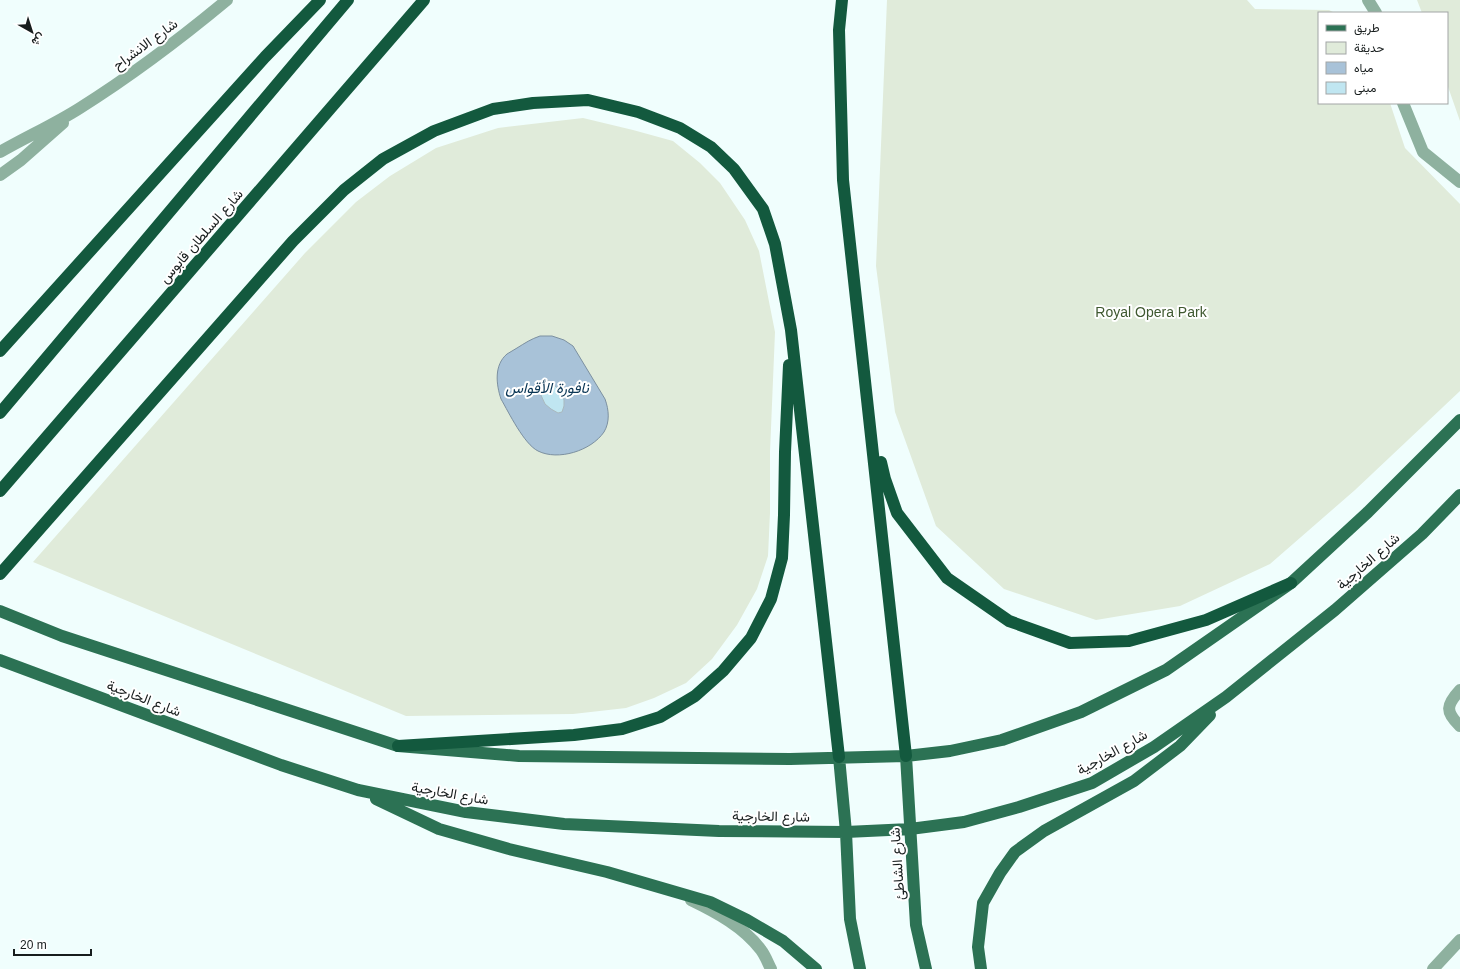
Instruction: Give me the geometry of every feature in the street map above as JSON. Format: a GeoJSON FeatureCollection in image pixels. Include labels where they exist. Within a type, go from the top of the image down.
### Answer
{"type":"FeatureCollection","features":[{"type":"Feature","properties":{"kind":"highway"},"geometry":{"type":"LineString","coordinates":[[0,351],[265,57],[320,0]]}},
{"type":"Feature","properties":{"kind":"highway"},"geometry":{"type":"LineString","coordinates":[[0,413],[348,0]]}},
{"type":"Feature","properties":{"kind":"highway","name":"شارع السلطان قابوس"},"geometry":{"type":"LineString","coordinates":[[0,491],[424,0]]}},
{"type":"Feature","properties":{"kind":"highway"},"geometry":{"type":"LineString","coordinates":[[842,0],[840,30],[843,180],[906,756]]}},
{"type":"Feature","properties":{"kind":"highway"},"geometry":{"type":"LineString","coordinates":[[0,574],[293,241],[344,190],[383,159],[434,131],[493,109],[533,103],[588,100],[638,112],[680,128],[711,147],[734,169],[763,209],[775,244],[791,330],[839,757]]}},
{"type":"Feature","properties":{"kind":"highway"},"geometry":{"type":"LineString","coordinates":[[398,746],[574,735],[622,729],[660,717],[695,696],[723,672],[751,638],[771,599],[782,558],[791,330]]}},
{"type":"Feature","properties":{"kind":"highway"},"geometry":{"type":"LineString","coordinates":[[864,366],[884,479],[897,513],[947,578],[1009,621],[1070,643],[1129,641],[1206,620],[1291,583]]}},
{"type":"Feature","properties":{"kind":"main road"},"geometry":{"type":"LineString","coordinates":[[0,611],[62,636],[398,746],[519,756],[790,759],[906,756],[950,751],[1002,740],[1081,712],[1166,670],[1291,583],[1368,512],[1460,420]]}},
{"type":"Feature","properties":{"kind":"main road","name":"شارع الخارجية"},"geometry":{"type":"LineString","coordinates":[[0,660],[281,765],[358,790],[466,812],[564,824],[719,831],[846,832],[910,829],[964,822],[1019,807],[1092,783],[1154,747],[1226,697],[1335,610],[1422,534],[1460,495]]}},
{"type":"Feature","properties":{"kind":"main road"},"geometry":{"type":"LineString","coordinates":[[981,969],[978,947],[983,903],[1000,873],[1015,852],[1044,831],[1134,781],[1180,746],[1226,697]]}},
{"type":"Feature","properties":{"kind":"main road","name":"شارع الشاطئ"},"geometry":{"type":"LineString","coordinates":[[906,756],[916,925],[926,969]]}},
{"type":"Feature","properties":{"kind":"main road"},"geometry":{"type":"LineString","coordinates":[[839,757],[846,832],[850,919],[860,969]]}},
{"type":"Feature","properties":{"kind":"main road"},"geometry":{"type":"LineString","coordinates":[[358,790],[439,829],[509,849],[607,872],[710,902],[747,920],[783,941],[816,969]]}},
{"type":"Feature","properties":{"kind":"street","name":"شارع الانشراح"},"geometry":{"type":"LineString","coordinates":[[0,152],[79,109],[143,65],[227,0]]}},
{"type":"Feature","properties":{"kind":"street"},"geometry":{"type":"LineString","coordinates":[[1368,0],[1375,12]]}},
{"type":"Feature","properties":{"kind":"street"},"geometry":{"type":"LineString","coordinates":[[1404,104],[1423,152],[1460,182]]}},
{"type":"Feature","properties":{"kind":"street","name":"شارع الانشراح"},"geometry":{"type":"LineString","coordinates":[[0,175],[21,160],[79,109]]}},
{"type":"Feature","properties":{"kind":"street"},"geometry":{"type":"LineString","coordinates":[[0,156],[16,143]]}},
{"type":"Feature","properties":{"kind":"street"},"geometry":{"type":"LineString","coordinates":[[1460,690],[1450,701],[1449,709],[1451,718],[1460,726]]}},
{"type":"Feature","properties":{"kind":"street"},"geometry":{"type":"LineString","coordinates":[[672,891],[710,909],[744,931],[761,950],[771,969]]}},
{"type":"Feature","properties":{"kind":"street"},"geometry":{"type":"LineString","coordinates":[[1433,969],[1460,940]]}},
{"type":"Feature","properties":{"kind":"green space","name":"Royal Opera Park"},"geometry":{"type":"Polygon","coordinates":[[[887,0],[1247,0],[1255,9],[1329,10],[1333,12],[1318,12],[1318,104],[1390,104],[1405,148],[1460,204],[1460,391],[1355,490],[1270,564],[1180,606],[1096,620],[1004,589],[936,526],[895,412],[876,266],[887,0]]]}},
{"type":"Feature","properties":{"kind":"green space"},"geometry":{"type":"Polygon","coordinates":[[[1417,0],[1460,0],[1460,121],[1448,87],[1448,12],[1422,12],[1417,0]]]}},
{"type":"Feature","properties":{"kind":"green space"},"geometry":{"type":"Polygon","coordinates":[[[583,118],[673,141],[700,163],[720,183],[745,220],[759,251],[775,332],[770,452],[768,556],[757,589],[737,625],[712,659],[686,683],[654,698],[626,708],[573,714],[406,716],[33,562],[305,253],[356,202],[390,176],[436,148],[498,128],[583,118]]]}},
{"type":"Feature","properties":{"kind":"water","name":"نافورة الأقواس"},"geometry":{"type":"Polygon","coordinates":[[[540,336],[552,336],[564,340],[573,346],[605,399],[608,412],[606,428],[598,439],[583,449],[555,455],[538,451],[527,442],[517,428],[501,399],[497,375],[503,358],[523,344],[540,336]]]}},
{"type":"Feature","properties":{"kind":"building"},"geometry":{"type":"Polygon","coordinates":[[[545,380],[550,381],[561,392],[564,400],[562,412],[558,413],[545,404],[540,393],[540,387],[545,380]]]}}]}
